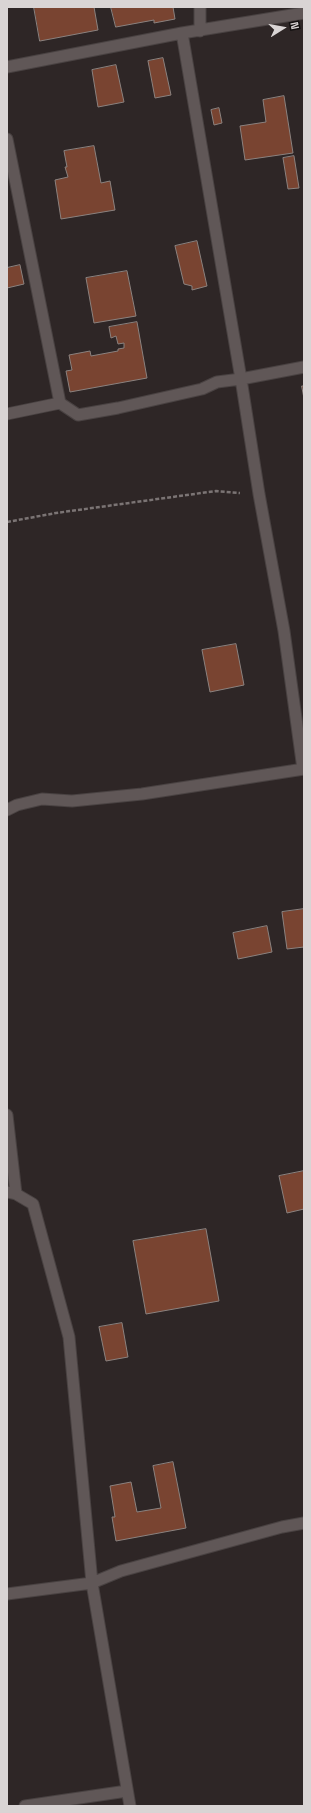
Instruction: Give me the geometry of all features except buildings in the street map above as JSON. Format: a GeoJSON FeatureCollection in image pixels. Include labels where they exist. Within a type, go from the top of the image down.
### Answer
{"type":"FeatureCollection","features":[{"type":"Feature","properties":{"kind":"street"},"geometry":{"type":"LineString","coordinates":[[200,7],[200,31]]}},
{"type":"Feature","properties":{"kind":"street"},"geometry":{"type":"LineString","coordinates":[[7,67],[182,33],[304,13]]}},
{"type":"Feature","properties":{"kind":"street"},"geometry":{"type":"LineString","coordinates":[[7,810],[17,805],[42,799],[72,801],[142,794],[304,769],[284,631],[259,494],[182,33]]}},
{"type":"Feature","properties":{"kind":"street"},"geometry":{"type":"LineString","coordinates":[[7,139],[60,403],[78,415],[118,408],[202,388],[217,382],[304,367]]}},
{"type":"Feature","properties":{"kind":"street"},"geometry":{"type":"LineString","coordinates":[[7,414],[60,403]]}},
{"type":"Feature","properties":{"kind":"street"},"geometry":{"type":"LineString","coordinates":[[7,1115],[12,1193],[33,1204],[69,1336],[92,1583],[130,1806]]}},
{"type":"Feature","properties":{"kind":"street"},"geometry":{"type":"LineString","coordinates":[[7,1594],[92,1583],[121,1571],[282,1527],[304,1523]]}},
{"type":"Feature","properties":{"kind":"street"},"geometry":{"type":"LineString","coordinates":[[25,1806],[127,1791]]}},
{"type":"Feature","properties":{"kind":"path"},"geometry":{"type":"LineString","coordinates":[[7,522],[56,512],[216,491],[259,494]]}}]}
